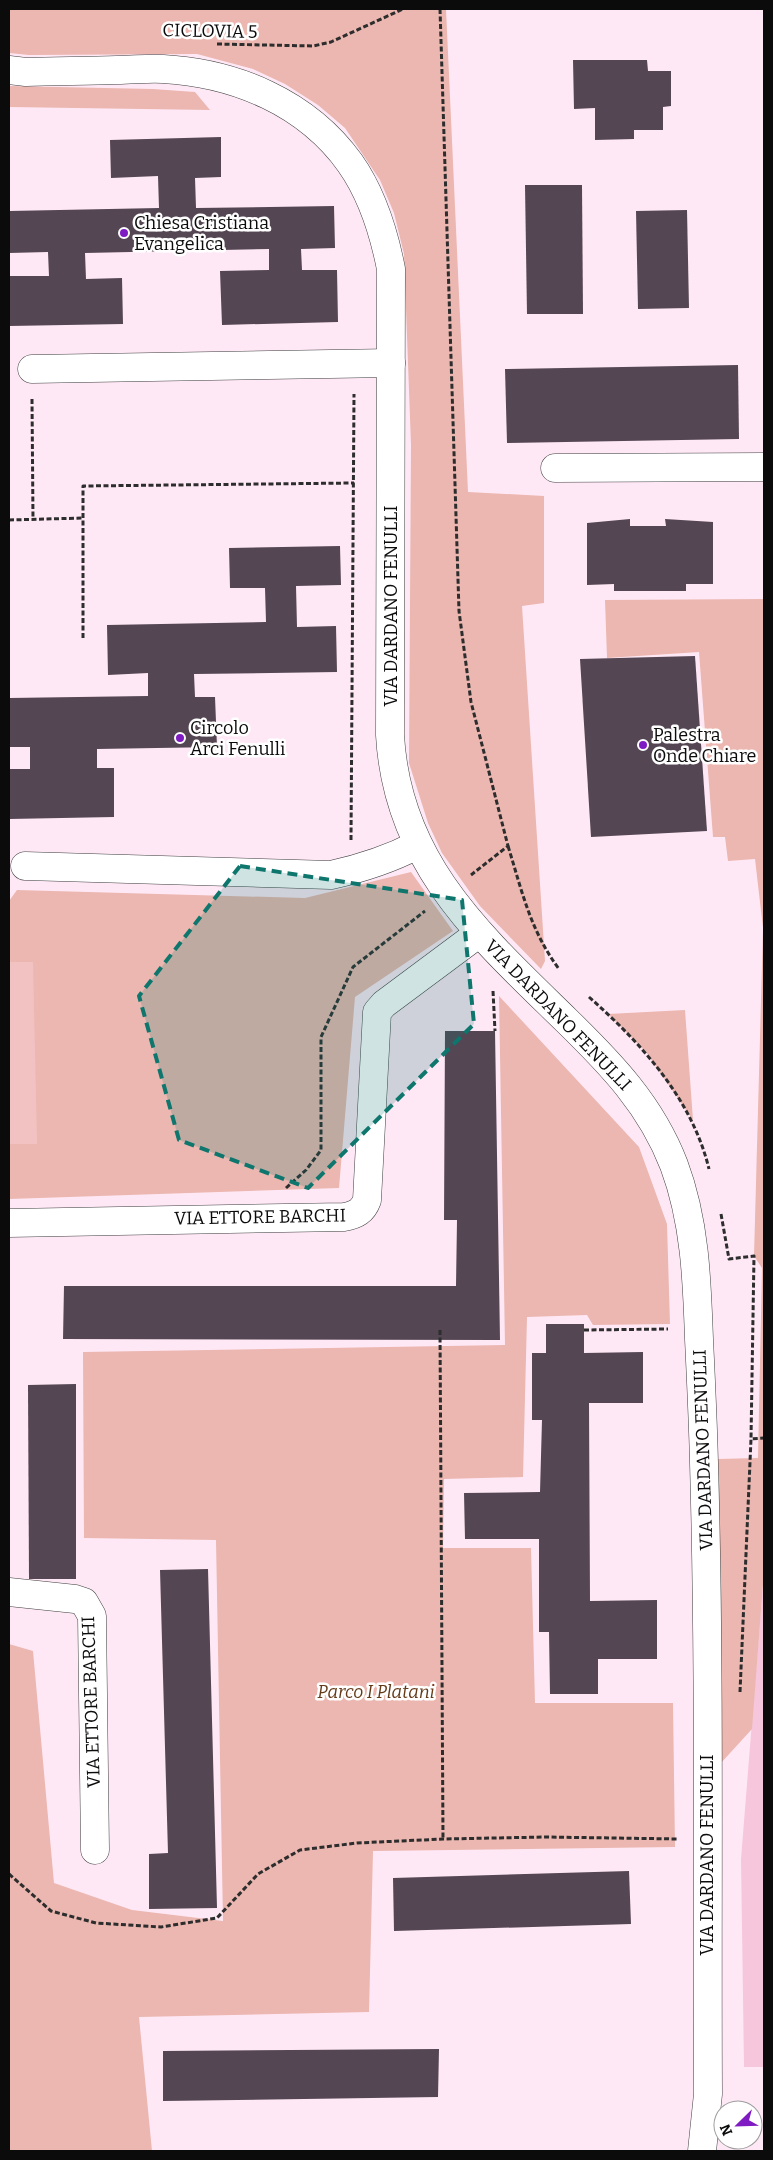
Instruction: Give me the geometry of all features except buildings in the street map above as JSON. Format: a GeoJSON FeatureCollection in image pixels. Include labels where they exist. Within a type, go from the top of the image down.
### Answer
{"type":"FeatureCollection","features":[{"type":"Feature","properties":{"kind":"street","name":"VIA DARDANO FENULLI"},"geometry":{"type":"LineString","coordinates":[[9,70],[26,72],[163,69],[206,74],[251,86],[280,101],[308,120],[330,140],[351,164],[371,203],[385,238],[391,269],[390,735],[392,761],[398,792],[417,845],[448,893],[478,934],[616,1069],[641,1102],[659,1132],[674,1165],[691,1227],[699,1322],[706,1541],[708,2094],[702,2151]]}},
{"type":"Feature","properties":{"kind":"street"},"geometry":{"type":"LineString","coordinates":[[32,369],[391,363]]}},
{"type":"Feature","properties":{"kind":"street"},"geometry":{"type":"LineString","coordinates":[[555,468],[764,467]]}},
{"type":"Feature","properties":{"kind":"street"},"geometry":{"type":"LineString","coordinates":[[25,866],[331,875],[388,860],[417,845]]}},
{"type":"Feature","properties":{"kind":"street","name":"VIA ETTORE BARCHI"},"geometry":{"type":"LineString","coordinates":[[9,1222],[344,1217],[356,1214],[367,1200],[377,1012],[384,1004],[478,934]]}},
{"type":"Feature","properties":{"kind":"street","name":"VIA ETTORE BARCHI"},"geometry":{"type":"LineString","coordinates":[[9,1592],[75,1599],[84,1602],[92,1616],[95,1850]]}},
{"type":"Feature","properties":{"kind":"path","name":"CICLOVIA 5"},"geometry":{"type":"LineString","coordinates":[[210,44],[312,46],[331,42],[403,9]]}},
{"type":"Feature","properties":{"kind":"path"},"geometry":{"type":"LineString","coordinates":[[351,871],[354,363]]}},
{"type":"Feature","properties":{"kind":"path"},"geometry":{"type":"LineString","coordinates":[[32,369],[33,519]]}},
{"type":"Feature","properties":{"kind":"path"},"geometry":{"type":"LineString","coordinates":[[83,638],[83,486],[354,483]]}},
{"type":"Feature","properties":{"kind":"path"},"geometry":{"type":"LineString","coordinates":[[9,520],[83,518]]}},
{"type":"Feature","properties":{"kind":"path"},"geometry":{"type":"LineString","coordinates":[[584,1330],[678,1329],[699,1322]]}},
{"type":"Feature","properties":{"kind":"path"},"geometry":{"type":"LineString","coordinates":[[440,1330],[443,1839]]}},
{"type":"Feature","properties":{"kind":"path"},"geometry":{"type":"LineString","coordinates":[[740,1694],[751,1438],[764,1438]]}},
{"type":"Feature","properties":{"kind":"path"},"geometry":{"type":"LineString","coordinates":[[9,1874],[50,1911],[96,1923],[161,1927],[217,1918],[258,1874],[300,1850],[357,1843],[443,1839],[666,1838],[706,1841]]}},
{"type":"Feature","properties":{"kind":"highlighted area"},"geometry":{"type":"Polygon","coordinates":[[[240,866],[462,900],[474,1024],[308,1188],[179,1140],[139,996],[240,866]]]}},
{"type":"Feature","properties":{"kind":"shaded area"},"geometry":{"type":"Polygon","coordinates":[[[9,962],[33,962],[37,1144],[9,1144],[9,962]]]}},
{"type":"Feature","properties":{"kind":"shaded area"},"geometry":{"type":"Polygon","coordinates":[[[764,1571],[764,2067],[744,2067],[741,1859],[764,1571]]]}},
{"type":"Feature","properties":{"kind":"green space"},"geometry":{"type":"Polygon","coordinates":[[[9,9],[446,9],[468,492],[544,496],[544,603],[522,606],[545,961],[541,969],[480,906],[442,853],[428,823],[409,763],[411,445],[404,254],[394,213],[380,180],[345,128],[318,105],[285,84],[253,69],[197,54],[29,55],[9,53],[9,9]]]}},
{"type":"Feature","properties":{"kind":"green space"},"geometry":{"type":"Polygon","coordinates":[[[9,86],[153,89],[195,92],[210,110],[9,107],[9,86]]]}},
{"type":"Feature","properties":{"kind":"green space"},"geometry":{"type":"Polygon","coordinates":[[[764,599],[764,1571],[752,1729],[720,1764],[718,1459],[758,1458],[762,1268],[754,1256],[763,928],[755,859],[728,861],[725,837],[713,837],[699,652],[607,658],[605,600],[764,599]]]}},
{"type":"Feature","properties":{"kind":"green space"},"geometry":{"type":"Polygon","coordinates":[[[411,872],[453,931],[355,997],[339,1188],[9,1199],[9,901],[17,890],[305,898],[411,872]]]}},
{"type":"Feature","properties":{"kind":"green space","name":"Parco I Platani"},"geometry":{"type":"Polygon","coordinates":[[[499,996],[639,1147],[667,1224],[670,1324],[593,1325],[587,1315],[527,1317],[523,1477],[444,1479],[443,1548],[531,1548],[535,1703],[673,1703],[675,1847],[373,1851],[369,2012],[139,2017],[152,2151],[9,2151],[9,1644],[33,1651],[54,1883],[132,1910],[223,1921],[216,1540],[84,1538],[83,1352],[505,1345],[499,996]]]}},
{"type":"Feature","properties":{"kind":"green space"},"geometry":{"type":"Polygon","coordinates":[[[685,1010],[693,1120],[646,1052],[608,1014],[685,1010]]]}},
{"type":"Feature","properties":{"kind":"place","name":"Chiesa Cristiana Evangelica"},"geometry":{"type":"Point","coordinates":[124,233]}},
{"type":"Feature","properties":{"kind":"place","name":"Circolo Arci Fenulli"},"geometry":{"type":"Point","coordinates":[180,738]}},
{"type":"Feature","properties":{"kind":"place","name":"Palestra Onde Chiare"},"geometry":{"type":"Point","coordinates":[643,745]}}]}
